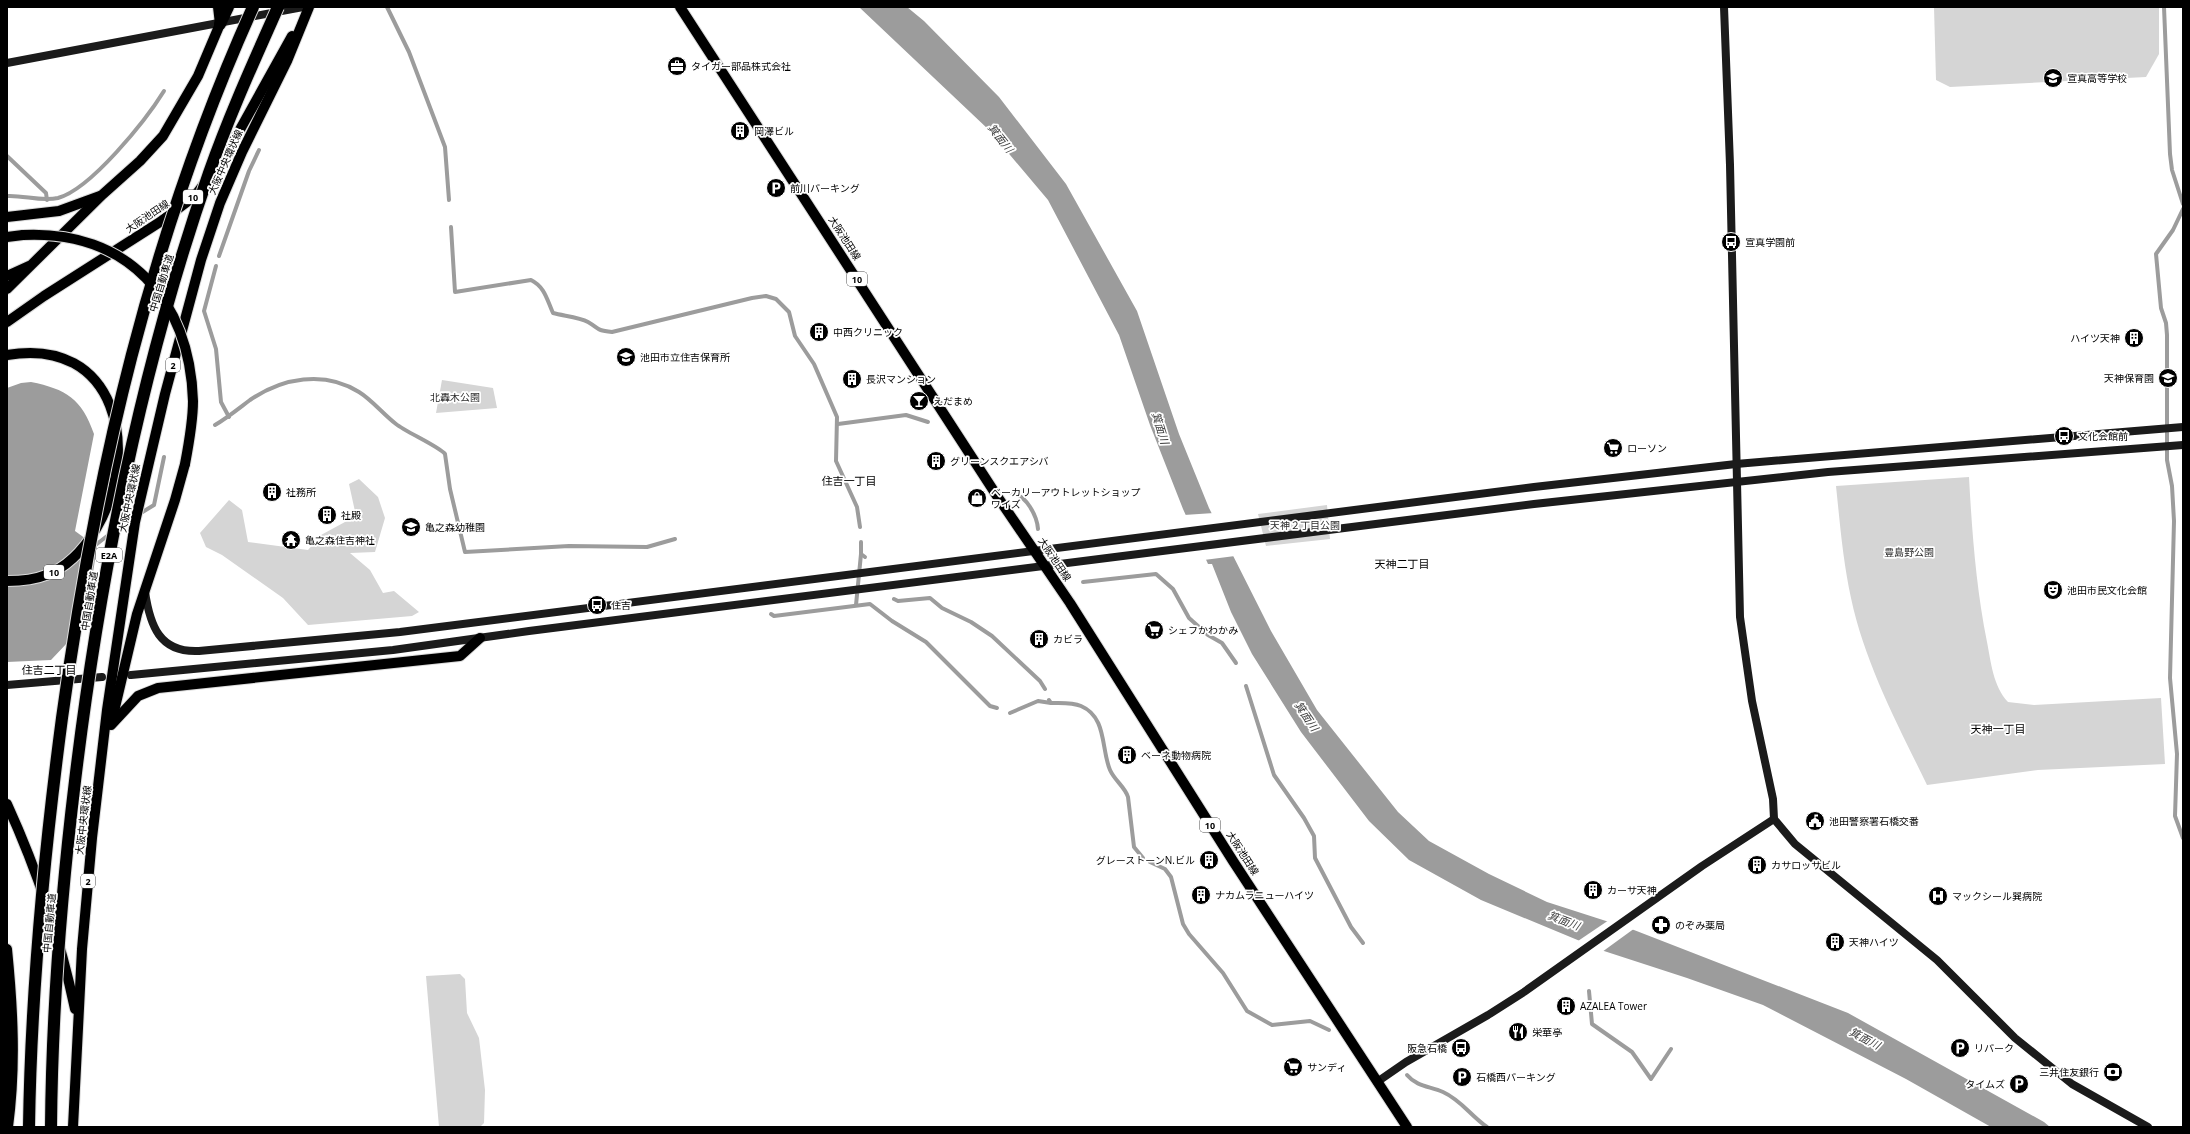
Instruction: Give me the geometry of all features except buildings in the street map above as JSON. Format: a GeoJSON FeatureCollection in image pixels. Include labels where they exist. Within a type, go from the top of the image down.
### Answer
{"type":"FeatureCollection","features":[{"type":"Feature","properties":{"kind":"highway"},"geometry":{"type":"LineString","coordinates":[[220,24],[228,7]]}},
{"type":"Feature","properties":{"kind":"highway","name":"中国自動車道"},"geometry":{"type":"LineString","coordinates":[[29,1127],[34,1010],[49,821],[70,661],[95,512],[133,343],[161,247],[222,75],[253,7]]}},
{"type":"Feature","properties":{"kind":"highway","name":"中国自動車道"},"geometry":{"type":"LineString","coordinates":[[50,1127],[58,951],[70,816],[90,667],[118,508],[150,368],[184,250],[210,171],[246,80],[278,7]]}},
{"type":"Feature","properties":{"kind":"main road"},"geometry":{"type":"LineString","coordinates":[[7,289],[102,195],[140,161],[163,136],[198,76],[220,24],[218,7]]}},
{"type":"Feature","properties":{"kind":"main road","name":"大阪池田線"},"geometry":{"type":"LineString","coordinates":[[7,322],[44,296],[160,222],[195,196],[226,153],[309,7]]}},
{"type":"Feature","properties":{"kind":"main road","name":"大阪中央環状線"},"geometry":{"type":"LineString","coordinates":[[73,1127],[78,1020],[92,838],[107,710],[135,522],[165,394],[201,260],[220,203],[242,152],[287,61],[309,7]]}},
{"type":"Feature","properties":{"kind":"main road","name":"大阪池田線"},"geometry":{"type":"LineString","coordinates":[[680,7],[1045,566],[1233,861],[1407,1127]]}},
{"type":"Feature","properties":{"kind":"main road"},"geometry":{"type":"LineString","coordinates":[[7,217],[59,211],[102,195]]}},
{"type":"Feature","properties":{"kind":"main road","name":"2"},"geometry":{"type":"LineString","coordinates":[[7,237],[43,235],[71,238],[103,249],[137,270],[166,300],[184,343],[192,383],[192,417],[185,464],[175,500],[137,614],[111,725],[104,742]]}},
{"type":"Feature","properties":{"kind":"main road"},"geometry":{"type":"LineString","coordinates":[[7,276],[32,264]]}},
{"type":"Feature","properties":{"kind":"main road","name":"10"},"geometry":{"type":"LineString","coordinates":[[7,355],[40,352],[63,357],[74,363],[92,377],[106,397],[117,435],[117,469],[107,506],[90,539],[72,560],[54,572],[33,579],[7,581]]}},
{"type":"Feature","properties":{"kind":"main road"},"geometry":{"type":"LineString","coordinates":[[111,725],[138,696],[158,688],[460,656],[480,638]]}},
{"type":"Feature","properties":{"kind":"main road","name":"大阪中央環状線"},"geometry":{"type":"LineString","coordinates":[[7,804],[34,869],[54,927],[67,970],[78,1020]]}},
{"type":"Feature","properties":{"kind":"main road"},"geometry":{"type":"LineString","coordinates":[[7,949],[12,994],[14,1049],[13,1088],[8,1127]]}},
{"type":"Feature","properties":{"kind":"street"},"geometry":{"type":"LineString","coordinates":[[7,63],[220,24],[302,7]]}},
{"type":"Feature","properties":{"kind":"street"},"geometry":{"type":"LineString","coordinates":[[1724,7],[1730,165],[1740,616],[1744,655],[1752,701],[1773,799],[1774,819],[1795,844],[1937,960],[2015,1038],[2072,1084],[2148,1127]]}},
{"type":"Feature","properties":{"kind":"street"},"geometry":{"type":"LineString","coordinates":[[145,589],[150,622],[158,635],[176,648],[192,652],[400,632],[1181,532],[1736,464],[2183,427]]}},
{"type":"Feature","properties":{"kind":"street"},"geometry":{"type":"LineString","coordinates":[[131,675],[393,650],[1534,504],[1836,472],[2183,445]]}},
{"type":"Feature","properties":{"kind":"street"},"geometry":{"type":"LineString","coordinates":[[7,685],[102,677]]}},
{"type":"Feature","properties":{"kind":"street"},"geometry":{"type":"LineString","coordinates":[[1377,1082],[1406,1062],[1488,1016],[1589,947],[1702,866],[1774,819]]}},
{"type":"Feature","properties":{"kind":"green space"},"geometry":{"type":"Polygon","coordinates":[[[1934,7],[2159,7],[2159,54],[2146,77],[1950,87],[1936,80],[1934,7]]]}},
{"type":"Feature","properties":{"kind":"green space","name":"北轟木公園"},"geometry":{"type":"Polygon","coordinates":[[[442,380],[493,388],[497,408],[436,413],[442,380]]]}},
{"type":"Feature","properties":{"kind":"green space","name":"豊島野公園"},"geometry":{"type":"Polygon","coordinates":[[[1969,477],[1973,539],[1983,621],[1991,666],[2003,696],[2008,702],[2034,705],[2161,698],[2165,764],[2038,770],[1927,785],[1883,694],[1857,623],[1846,570],[1836,486],[1969,477]]]}},
{"type":"Feature","properties":{"kind":"green space"},"geometry":{"type":"Polygon","coordinates":[[[359,479],[378,497],[385,518],[375,552],[350,553],[370,570],[383,593],[394,591],[419,612],[412,616],[308,625],[283,598],[222,555],[206,547],[200,533],[229,500],[242,510],[248,542],[308,550],[321,535],[356,516],[349,484],[359,479]]]}},
{"type":"Feature","properties":{"kind":"green space","name":"天神２丁目公園"},"geometry":{"type":"Polygon","coordinates":[[[1327,505],[1330,539],[1266,546],[1258,514],[1327,505]]]}},
{"type":"Feature","properties":{"kind":"green space"},"geometry":{"type":"Polygon","coordinates":[[[460,974],[465,979],[467,1013],[479,1038],[485,1090],[484,1123],[480,1127],[439,1127],[426,976],[460,974]]]}},
{"type":"Feature","properties":{"kind":"water","name":"箕面川"},"geometry":{"type":"Polygon","coordinates":[[[859,7],[907,7],[924,21],[999,97],[1066,184],[1137,311],[1179,434],[1209,508],[1271,631],[1317,710],[1398,812],[1429,841],[1489,874],[1547,902],[1634,930],[1848,1013],[2044,1122],[2050,1127],[1991,1127],[1906,1079],[1763,1005],[1604,951],[1481,900],[1409,860],[1369,821],[1301,732],[1252,654],[1231,612],[1212,564],[1208,564],[1183,509],[1150,425],[1119,335],[1048,200],[989,130],[859,7]]]}},
{"type":"Feature","properties":{"kind":"water"},"geometry":{"type":"Polygon","coordinates":[[[31,382],[54,388],[71,398],[84,412],[94,434],[75,531],[97,547],[85,624],[51,660],[7,662],[7,388],[21,383],[31,382]]]}},
{"type":"Feature","properties":{"kind":"pier"},"geometry":{"type":"Polygon","coordinates":[[[1214,513],[1235,556],[1204,560],[1184,515],[1214,513]]]}},
{"type":"Feature","properties":{"kind":"pier"},"geometry":{"type":"Polygon","coordinates":[[[1609,920],[1635,928],[1602,952],[1578,941],[1609,920]]]}},
{"type":"Feature","properties":{"kind":"waterway"},"geometry":{"type":"LineString","coordinates":[[387,7],[409,52],[445,147],[449,200]]}},
{"type":"Feature","properties":{"kind":"waterway"},"geometry":{"type":"LineString","coordinates":[[2164,7],[2170,154],[2172,170],[2183,204]]}},
{"type":"Feature","properties":{"kind":"waterway"},"geometry":{"type":"LineString","coordinates":[[7,196],[20,196],[39,199],[58,198],[71,192],[86,182],[117,152],[156,104],[164,91]]}},
{"type":"Feature","properties":{"kind":"waterway"},"geometry":{"type":"LineString","coordinates":[[219,256],[249,171],[259,150]]}},
{"type":"Feature","properties":{"kind":"waterway"},"geometry":{"type":"LineString","coordinates":[[7,156],[46,193],[47,200]]}},
{"type":"Feature","properties":{"kind":"waterway"},"geometry":{"type":"LineString","coordinates":[[2183,209],[2173,230],[2156,254],[2161,308],[2166,323],[2167,335],[2167,460],[2172,486],[2174,521],[2170,678],[2177,754],[2175,816],[2183,838]]}},
{"type":"Feature","properties":{"kind":"waterway"},"geometry":{"type":"LineString","coordinates":[[451,227],[455,292],[531,280],[543,290],[553,313],[584,320],[603,331],[612,332],[752,298],[766,296],[776,299],[789,312],[795,336],[814,364],[837,417],[836,461],[857,507],[860,527]]}},
{"type":"Feature","properties":{"kind":"waterway"},"geometry":{"type":"LineString","coordinates":[[216,266],[204,311],[216,349],[221,402],[229,417]]}},
{"type":"Feature","properties":{"kind":"waterway"},"geometry":{"type":"LineString","coordinates":[[215,425],[262,392],[276,386],[303,380],[318,379],[332,381],[346,385],[359,392],[396,424],[437,447],[445,454],[450,489],[465,552],[569,546],[647,547],[675,539]]}},
{"type":"Feature","properties":{"kind":"waterway"},"geometry":{"type":"LineString","coordinates":[[838,424],[906,415],[928,422]]}},
{"type":"Feature","properties":{"kind":"waterway"},"geometry":{"type":"LineString","coordinates":[[118,527],[154,505],[164,457]]}},
{"type":"Feature","properties":{"kind":"waterway"},"geometry":{"type":"LineString","coordinates":[[1011,493],[1021,497],[1030,506],[1038,529]]}},
{"type":"Feature","properties":{"kind":"waterway"},"geometry":{"type":"LineString","coordinates":[[93,547],[111,533]]}},
{"type":"Feature","properties":{"kind":"waterway"},"geometry":{"type":"LineString","coordinates":[[861,542],[861,554],[865,557]]}},
{"type":"Feature","properties":{"kind":"waterway"},"geometry":{"type":"LineString","coordinates":[[856,605],[861,554]]}},
{"type":"Feature","properties":{"kind":"waterway"},"geometry":{"type":"LineString","coordinates":[[1083,582],[1156,574],[1173,589],[1189,618],[1208,635],[1222,643],[1236,663]]}},
{"type":"Feature","properties":{"kind":"waterway"},"geometry":{"type":"LineString","coordinates":[[894,599],[898,601],[930,598],[942,608],[971,622],[992,636],[1040,681],[1045,689]]}},
{"type":"Feature","properties":{"kind":"waterway"},"geometry":{"type":"LineString","coordinates":[[771,614],[774,616],[870,604],[892,621],[926,642],[990,706],[997,708]]}},
{"type":"Feature","properties":{"kind":"waterway"},"geometry":{"type":"LineString","coordinates":[[1246,686],[1274,775],[1304,818],[1314,836],[1315,858],[1351,927],[1363,943]]}},
{"type":"Feature","properties":{"kind":"waterway"},"geometry":{"type":"LineString","coordinates":[[1049,700],[1051,703],[1070,703],[1081,706],[1089,711],[1095,718],[1102,734],[1110,770],[1125,790],[1128,797],[1134,847],[1143,858]]}},
{"type":"Feature","properties":{"kind":"waterway"},"geometry":{"type":"LineString","coordinates":[[1010,713],[1038,701],[1051,703]]}},
{"type":"Feature","properties":{"kind":"waterway"},"geometry":{"type":"LineString","coordinates":[[1150,862],[1165,869],[1171,877],[1183,924],[1189,934],[1223,973],[1247,1011],[1272,1025],[1310,1021],[1329,1030]]}},
{"type":"Feature","properties":{"kind":"waterway"},"geometry":{"type":"LineString","coordinates":[[1589,991],[1592,1024],[1632,1052],[1651,1079],[1671,1049]]}},
{"type":"Feature","properties":{"kind":"waterway"},"geometry":{"type":"LineString","coordinates":[[1407,1075],[1419,1084],[1449,1095],[1487,1127]]}},
{"type":"Feature","properties":{"kind":"place","name":"タイガー部品株式会社"},"geometry":{"type":"Point","coordinates":[677,66]}},
{"type":"Feature","properties":{"kind":"place","name":"宣真高等学校"},"geometry":{"type":"Point","coordinates":[2053,78]}},
{"type":"Feature","properties":{"kind":"place","name":"岡澤ビル"},"geometry":{"type":"Point","coordinates":[740,131]}},
{"type":"Feature","properties":{"kind":"place","name":"前川パーキング"},"geometry":{"type":"Point","coordinates":[776,188]}},
{"type":"Feature","properties":{"kind":"place","name":"宣真学園前"},"geometry":{"type":"Point","coordinates":[1731,242]}},
{"type":"Feature","properties":{"kind":"place","name":"中西クリニック"},"geometry":{"type":"Point","coordinates":[819,332]}},
{"type":"Feature","properties":{"kind":"place","name":"ハイツ天神"},"geometry":{"type":"Point","coordinates":[2134,338]}},
{"type":"Feature","properties":{"kind":"place","name":"池田市立住吉保育所"},"geometry":{"type":"Point","coordinates":[626,357]}},
{"type":"Feature","properties":{"kind":"place","name":"天神保育園"},"geometry":{"type":"Point","coordinates":[2168,378]}},
{"type":"Feature","properties":{"kind":"place","name":"長沢マンション"},"geometry":{"type":"Point","coordinates":[852,379]}},
{"type":"Feature","properties":{"kind":"place","name":"えだまめ"},"geometry":{"type":"Point","coordinates":[919,401]}},
{"type":"Feature","properties":{"kind":"place","name":"文化会館前"},"geometry":{"type":"Point","coordinates":[2064,436]}},
{"type":"Feature","properties":{"kind":"place","name":"ローソン"},"geometry":{"type":"Point","coordinates":[1613,448]}},
{"type":"Feature","properties":{"kind":"place","name":"グリーンスクエアシバ"},"geometry":{"type":"Point","coordinates":[936,461]}},
{"type":"Feature","properties":{"kind":"place","name":"社務所"},"geometry":{"type":"Point","coordinates":[272,492]}},
{"type":"Feature","properties":{"kind":"place","name":"ベーカリーアウトレットショップ ワイズ"},"geometry":{"type":"Point","coordinates":[977,498]}},
{"type":"Feature","properties":{"kind":"place","name":"社殿"},"geometry":{"type":"Point","coordinates":[327,515]}},
{"type":"Feature","properties":{"kind":"place","name":"亀之森幼稚園"},"geometry":{"type":"Point","coordinates":[411,527]}},
{"type":"Feature","properties":{"kind":"place","name":"亀之森住吉神社"},"geometry":{"type":"Point","coordinates":[291,540]}},
{"type":"Feature","properties":{"kind":"place","name":"池田市民文化会館"},"geometry":{"type":"Point","coordinates":[2053,590]}},
{"type":"Feature","properties":{"kind":"place","name":"住吉"},"geometry":{"type":"Point","coordinates":[597,605]}},
{"type":"Feature","properties":{"kind":"place","name":"シェフかわかみ"},"geometry":{"type":"Point","coordinates":[1154,630]}},
{"type":"Feature","properties":{"kind":"place","name":"カビラ"},"geometry":{"type":"Point","coordinates":[1039,639]}},
{"type":"Feature","properties":{"kind":"place","name":"ベーネ動物病院"},"geometry":{"type":"Point","coordinates":[1127,755]}},
{"type":"Feature","properties":{"kind":"place","name":"池田警察署石橋交番"},"geometry":{"type":"Point","coordinates":[1815,821]}},
{"type":"Feature","properties":{"kind":"place","name":"グレーストーンN.ビル"},"geometry":{"type":"Point","coordinates":[1209,860]}},
{"type":"Feature","properties":{"kind":"place","name":"カサロッサビル"},"geometry":{"type":"Point","coordinates":[1757,865]}},
{"type":"Feature","properties":{"kind":"place","name":"カーサ天神"},"geometry":{"type":"Point","coordinates":[1593,890]}},
{"type":"Feature","properties":{"kind":"place","name":"ナカムラニューハイツ"},"geometry":{"type":"Point","coordinates":[1201,895]}},
{"type":"Feature","properties":{"kind":"place","name":"マックシール巽病院"},"geometry":{"type":"Point","coordinates":[1938,896]}},
{"type":"Feature","properties":{"kind":"place","name":"のぞみ薬局"},"geometry":{"type":"Point","coordinates":[1661,925]}},
{"type":"Feature","properties":{"kind":"place","name":"天神ハイツ"},"geometry":{"type":"Point","coordinates":[1835,942]}},
{"type":"Feature","properties":{"kind":"place","name":"AZALEA Tower"},"geometry":{"type":"Point","coordinates":[1566,1006]}},
{"type":"Feature","properties":{"kind":"place","name":"栄華亭"},"geometry":{"type":"Point","coordinates":[1518,1032]}},
{"type":"Feature","properties":{"kind":"place","name":"阪急石橋"},"geometry":{"type":"Point","coordinates":[1461,1048]}},
{"type":"Feature","properties":{"kind":"place","name":"リパーク"},"geometry":{"type":"Point","coordinates":[1960,1048]}},
{"type":"Feature","properties":{"kind":"place","name":"サンディ"},"geometry":{"type":"Point","coordinates":[1293,1067]}},
{"type":"Feature","properties":{"kind":"place","name":"三井住友銀行"},"geometry":{"type":"Point","coordinates":[2113,1072]}},
{"type":"Feature","properties":{"kind":"place","name":"石橋西パーキング"},"geometry":{"type":"Point","coordinates":[1462,1077]}},
{"type":"Feature","properties":{"kind":"place","name":"タイムズ"},"geometry":{"type":"Point","coordinates":[2019,1084]}},
{"type":"Feature","properties":{"kind":"district","name":"住吉一丁目"},"geometry":{"type":"Point","coordinates":[849,480]}},
{"type":"Feature","properties":{"kind":"district","name":"天神二丁目"},"geometry":{"type":"Point","coordinates":[1402,563]}},
{"type":"Feature","properties":{"kind":"district","name":"住吉二丁目"},"geometry":{"type":"Point","coordinates":[49,669]}},
{"type":"Feature","properties":{"kind":"district","name":"天神一丁目"},"geometry":{"type":"Point","coordinates":[1998,728]}}]}
